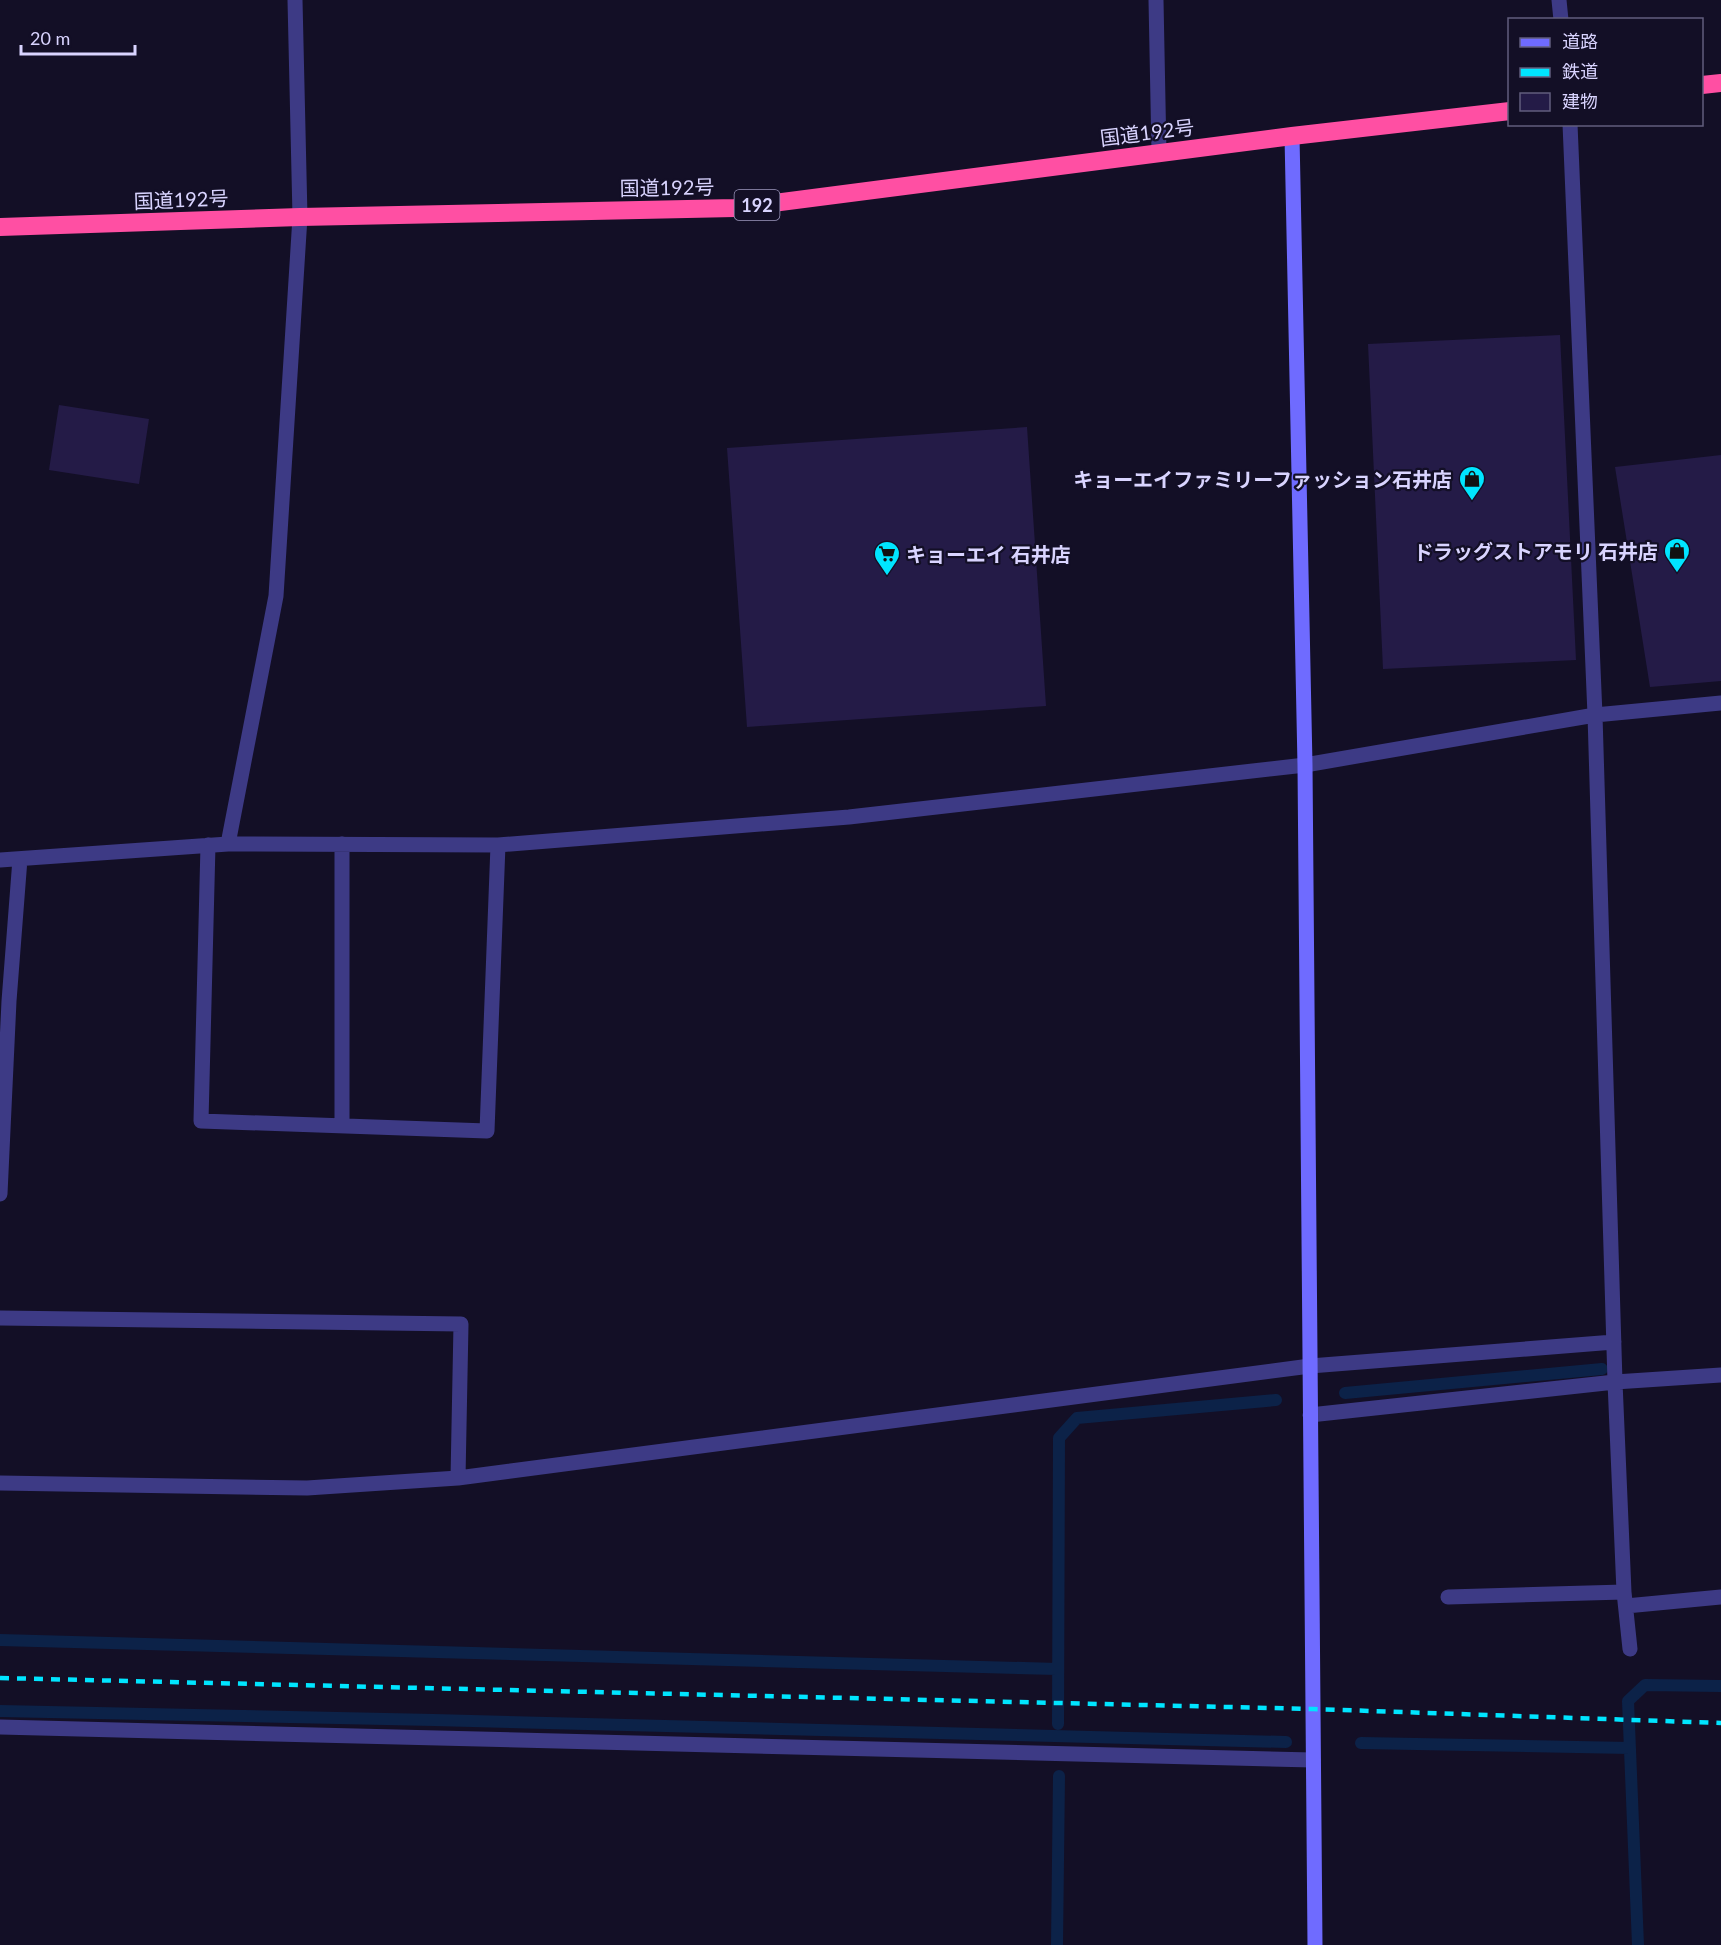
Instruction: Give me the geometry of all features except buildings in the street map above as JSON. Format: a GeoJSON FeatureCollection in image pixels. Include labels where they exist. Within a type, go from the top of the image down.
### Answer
{"type":"FeatureCollection","features":[{"type":"Feature","properties":{"kind":"highway"},"geometry":{"type":"LineString","coordinates":[[1703,85],[1721,83]]}},
{"type":"Feature","properties":{"kind":"highway","name":"国道192号"},"geometry":{"type":"LineString","coordinates":[[0,227],[300,217],[735,208],[1292,136],[1508,111]]}},
{"type":"Feature","properties":{"kind":"street"},"geometry":{"type":"LineString","coordinates":[[228,844],[276,596],[300,217],[295,0]]}},
{"type":"Feature","properties":{"kind":"street"},"geometry":{"type":"LineString","coordinates":[[1156,0],[1159,153]]}},
{"type":"Feature","properties":{"kind":"street"},"geometry":{"type":"LineString","coordinates":[[1559,0],[1561,18]]}},
{"type":"Feature","properties":{"kind":"street"},"geometry":{"type":"LineString","coordinates":[[1570,126],[1595,715],[1615,1382],[1625,1599],[1630,1649]]}},
{"type":"Feature","properties":{"kind":"street"},"geometry":{"type":"LineString","coordinates":[[1292,136],[1305,765],[1315,1945]]}},
{"type":"Feature","properties":{"kind":"street"},"geometry":{"type":"LineString","coordinates":[[0,860],[228,844],[498,845],[849,817],[1305,765],[1595,715],[1721,703]]}},
{"type":"Feature","properties":{"kind":"street"},"geometry":{"type":"LineString","coordinates":[[342,844],[342,1126]]}},
{"type":"Feature","properties":{"kind":"street"},"geometry":{"type":"LineString","coordinates":[[208,845],[201,1121],[487,1131],[498,845]]}},
{"type":"Feature","properties":{"kind":"street"},"geometry":{"type":"LineString","coordinates":[[0,1194],[9,1001],[20,859]]}},
{"type":"Feature","properties":{"kind":"street"},"geometry":{"type":"LineString","coordinates":[[0,1318],[461,1324],[458,1478]]}},
{"type":"Feature","properties":{"kind":"street"},"geometry":{"type":"LineString","coordinates":[[0,1483],[307,1488],[458,1478],[1310,1366],[1614,1342]]}},
{"type":"Feature","properties":{"kind":"street"},"geometry":{"type":"LineString","coordinates":[[1310,1415],[1615,1382],[1721,1375]]}},
{"type":"Feature","properties":{"kind":"street"},"geometry":{"type":"LineString","coordinates":[[1448,1597],[1625,1599],[1721,1597]]}},
{"type":"Feature","properties":{"kind":"street"},"geometry":{"type":"LineString","coordinates":[[0,1727],[1313,1760]]}},
{"type":"Feature","properties":{"kind":"waterway"},"geometry":{"type":"LineString","coordinates":[[1345,1393],[1602,1369]]}},
{"type":"Feature","properties":{"kind":"waterway"},"geometry":{"type":"LineString","coordinates":[[1058,1724],[1059,1438],[1077,1418],[1276,1400]]}},
{"type":"Feature","properties":{"kind":"waterway"},"geometry":{"type":"LineString","coordinates":[[0,1640],[1057,1669]]}},
{"type":"Feature","properties":{"kind":"waterway"},"geometry":{"type":"LineString","coordinates":[[1638,1945],[1628,1701],[1645,1685],[1721,1686]]}},
{"type":"Feature","properties":{"kind":"waterway"},"geometry":{"type":"LineString","coordinates":[[0,1711],[1286,1742]]}},
{"type":"Feature","properties":{"kind":"waterway"},"geometry":{"type":"LineString","coordinates":[[1361,1743],[1630,1748]]}},
{"type":"Feature","properties":{"kind":"waterway"},"geometry":{"type":"LineString","coordinates":[[1057,1945],[1059,1776]]}},
{"type":"Feature","properties":{"kind":"railway"},"geometry":{"type":"LineString","coordinates":[[0,1678],[1313,1709],[1721,1723]]}},
{"type":"Feature","properties":{"kind":"place","name":"キョーエイファミリーファッション石井店"},"geometry":{"type":"Point","coordinates":[1472,502]}},
{"type":"Feature","properties":{"kind":"place","name":"ドラッグストアモリ 石井店"},"geometry":{"type":"Point","coordinates":[1677,574]}},
{"type":"Feature","properties":{"kind":"place","name":"キョーエイ 石井店"},"geometry":{"type":"Point","coordinates":[887,577]}}]}
